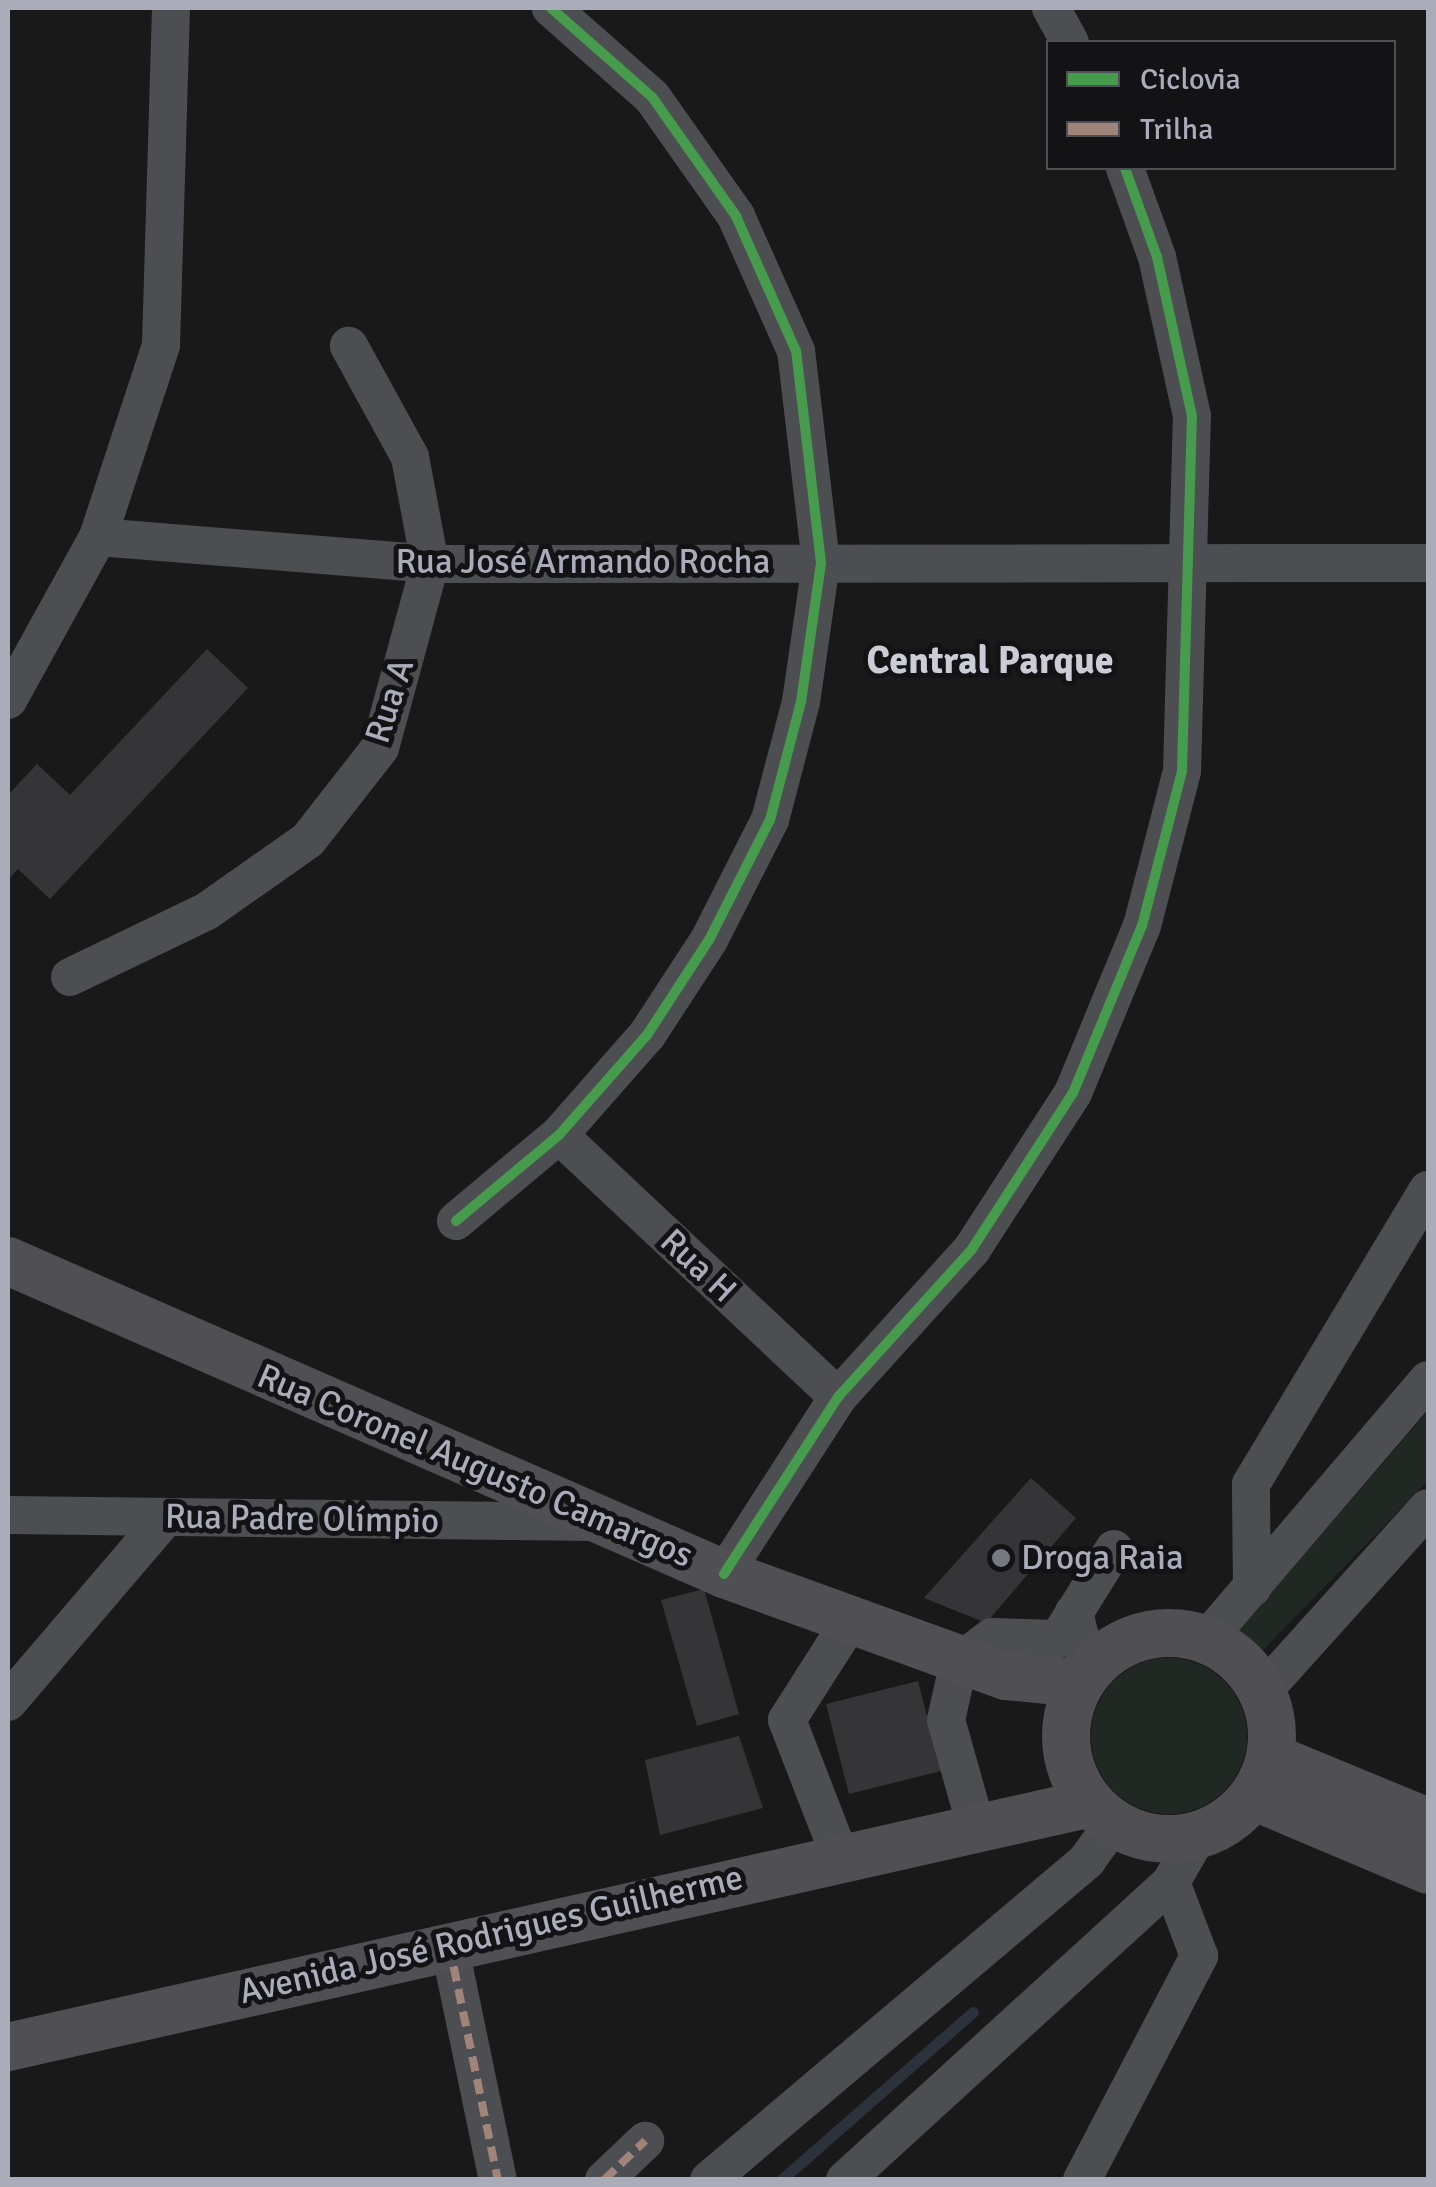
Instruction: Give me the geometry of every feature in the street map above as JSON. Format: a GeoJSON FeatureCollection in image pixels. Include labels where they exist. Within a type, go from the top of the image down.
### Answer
{"type":"FeatureCollection","features":[{"type":"Feature","properties":{"kind":"main road","name":"Rua Coronel Augusto Camargos"},"geometry":{"type":"LineString","coordinates":[[8,1260],[597,1522],[724,1574],[1006,1676],[1083,1676]]}},
{"type":"Feature","properties":{"kind":"main road"},"geometry":{"type":"LineString","coordinates":[[1148,1634],[1206,1640],[1242,1662],[1262,1691],[1262,1776],[1197,1837],[1146,1837],[1102,1813],[1065,1742],[1083,1676],[1148,1634]]}},
{"type":"Feature","properties":{"kind":"main road","name":"Rua Coronel Augusto Camargos"},"geometry":{"type":"LineString","coordinates":[[1006,1676],[1065,1742]]}},
{"type":"Feature","properties":{"kind":"main road","name":"Avenida José Rodrigues Guilherme"},"geometry":{"type":"LineString","coordinates":[[975,1823],[1065,1742]]}},
{"type":"Feature","properties":{"kind":"main road"},"geometry":{"type":"LineString","coordinates":[[1262,1776],[1428,1822]]}},
{"type":"Feature","properties":{"kind":"main road"},"geometry":{"type":"LineString","coordinates":[[1262,1776],[1428,1870]]}},
{"type":"Feature","properties":{"kind":"main road","name":"Avenida José Rodrigues Guilherme"},"geometry":{"type":"LineString","coordinates":[[10,2044],[975,1823],[1102,1813]]}},
{"type":"Feature","properties":{"kind":"street"},"geometry":{"type":"LineString","coordinates":[[8,700],[98,537],[162,344],[170,8]]}},
{"type":"Feature","properties":{"kind":"street"},"geometry":{"type":"LineString","coordinates":[[456,1221],[559,1134],[646,1034],[709,940],[770,820],[801,702],[821,563],[796,352],[736,216],[652,97],[551,8]]}},
{"type":"Feature","properties":{"kind":"street"},"geometry":{"type":"LineString","coordinates":[[1051,8],[1069,40]]}},
{"type":"Feature","properties":{"kind":"street"},"geometry":{"type":"LineString","coordinates":[[724,1574],[838,1396],[972,1248],[1073,1093],[1142,926],[1182,771],[1195,562],[1192,416],[1157,256],[1126,170]]}},
{"type":"Feature","properties":{"kind":"street","name":"Rua A"},"geometry":{"type":"LineString","coordinates":[[70,977],[207,911],[308,840],[380,748],[430,564],[410,457],[348,346]]}},
{"type":"Feature","properties":{"kind":"street","name":"Rua José Armando Rocha"},"geometry":{"type":"LineString","coordinates":[[98,537],[430,564],[1428,564]]}},
{"type":"Feature","properties":{"kind":"street","name":"Rua H"},"geometry":{"type":"LineString","coordinates":[[559,1134],[838,1396]]}},
{"type":"Feature","properties":{"kind":"street"},"geometry":{"type":"LineString","coordinates":[[1252,1588],[1251,1484],[1428,1190]]}},
{"type":"Feature","properties":{"kind":"street"},"geometry":{"type":"LineString","coordinates":[[1206,1640],[1428,1380]]}},
{"type":"Feature","properties":{"kind":"street"},"geometry":{"type":"LineString","coordinates":[[1262,1691],[1428,1508]]}},
{"type":"Feature","properties":{"kind":"street","name":"Rua Padre Olímpio"},"geometry":{"type":"LineString","coordinates":[[8,1514],[597,1522]]}},
{"type":"Feature","properties":{"kind":"street"},"geometry":{"type":"LineString","coordinates":[[8,1702],[165,1518]]}},
{"type":"Feature","properties":{"kind":"street"},"geometry":{"type":"LineString","coordinates":[[975,1823],[946,1720],[959,1662],[992,1638],[1050,1643],[1114,1549]]}},
{"type":"Feature","properties":{"kind":"street"},"geometry":{"type":"LineString","coordinates":[[1074,1612],[1083,1676]]}},
{"type":"Feature","properties":{"kind":"street"},"geometry":{"type":"LineString","coordinates":[[839,1854],[787,1720],[850,1621]]}},
{"type":"Feature","properties":{"kind":"street"},"geometry":{"type":"LineString","coordinates":[[710,2180],[1087,1860],[1102,1813]]}},
{"type":"Feature","properties":{"kind":"street"},"geometry":{"type":"LineString","coordinates":[[845,2180],[1171,1882],[1197,1837]]}},
{"type":"Feature","properties":{"kind":"street"},"geometry":{"type":"LineString","coordinates":[[1082,2180],[1199,1956],[1171,1882]]}},
{"type":"Feature","properties":{"kind":"street"},"geometry":{"type":"LineString","coordinates":[[449,1944],[498,2180]]}},
{"type":"Feature","properties":{"kind":"street"},"geometry":{"type":"LineString","coordinates":[[604,2180],[645,2141]]}},
{"type":"Feature","properties":{"kind":"shaded area"},"geometry":{"type":"Polygon","coordinates":[[[1428,1411],[1428,1481],[1262,1651],[1229,1623],[1310,1548],[1428,1411]]]}},
{"type":"Feature","properties":{"kind":"shaded area"},"geometry":{"type":"Polygon","coordinates":[[[1169,1658],[1199,1664],[1224,1681],[1241,1706],[1247,1736],[1241,1766],[1224,1791],[1199,1808],[1169,1814],[1139,1808],[1114,1791],[1097,1766],[1091,1736],[1097,1706],[1114,1681],[1139,1664],[1169,1658]]]}},
{"type":"Feature","properties":{"kind":"building"},"geometry":{"type":"Polygon","coordinates":[[[207,649],[248,688],[50,899],[18,869],[8,880],[8,795],[37,764],[70,795],[207,649]]]}},
{"type":"Feature","properties":{"kind":"building","name":"Droga Raia"},"geometry":{"type":"Polygon","coordinates":[[[1031,1478],[1076,1518],[986,1623],[924,1598],[1031,1478]]]}},
{"type":"Feature","properties":{"kind":"building"},"geometry":{"type":"Polygon","coordinates":[[[704,1589],[739,1714],[697,1726],[661,1600],[704,1589]]]}},
{"type":"Feature","properties":{"kind":"building"},"geometry":{"type":"Polygon","coordinates":[[[918,1681],[941,1771],[849,1794],[826,1704],[918,1681]]]}},
{"type":"Feature","properties":{"kind":"building"},"geometry":{"type":"Polygon","coordinates":[[[739,1736],[763,1808],[660,1835],[645,1760],[739,1736]]]}},
{"type":"Feature","properties":{"kind":"waterway"},"geometry":{"type":"LineString","coordinates":[[781,2180],[973,2012]]}},
{"type":"Feature","properties":{"kind":"marked path"},"geometry":{"type":"LineString","coordinates":[[449,1944],[498,2180]]}},
{"type":"Feature","properties":{"kind":"marked path"},"geometry":{"type":"LineString","coordinates":[[604,2180],[645,2141]]}},
{"type":"Feature","properties":{"kind":"cycle path"},"geometry":{"type":"LineString","coordinates":[[456,1221],[559,1135],[647,1035],[709,940],[770,820],[801,702],[821,563],[796,351],[736,216],[652,97],[551,8]]}},
{"type":"Feature","properties":{"kind":"cycle path"},"geometry":{"type":"LineString","coordinates":[[724,1574],[838,1397],[972,1249],[1073,1093],[1142,926],[1182,771],[1192,416],[1157,257],[1126,170]]}},
{"type":"Feature","properties":{"kind":"place","name":"Droga Raia"},"geometry":{"type":"Point","coordinates":[1001,1558]}},
{"type":"Feature","properties":{"kind":"district","name":"Central Parque"},"geometry":{"type":"Point","coordinates":[990,661]}}]}
